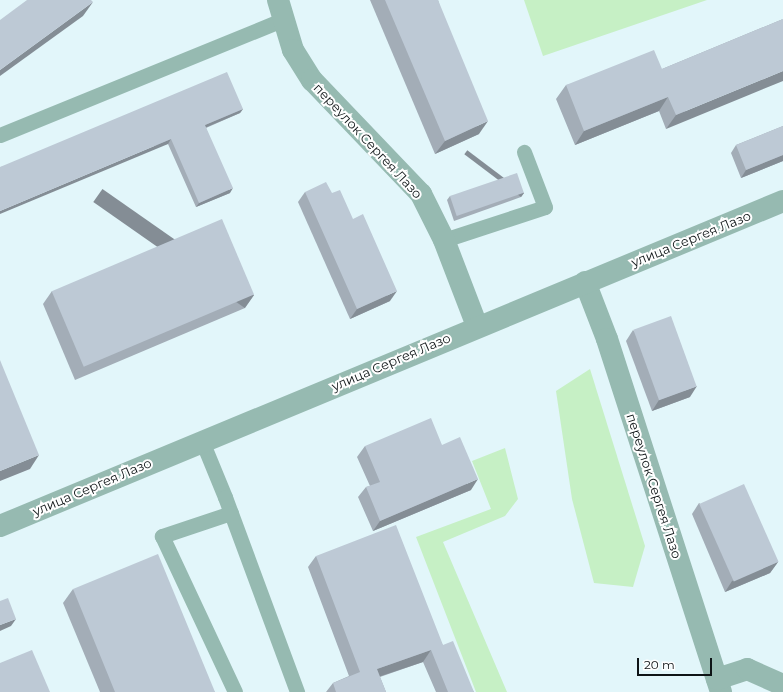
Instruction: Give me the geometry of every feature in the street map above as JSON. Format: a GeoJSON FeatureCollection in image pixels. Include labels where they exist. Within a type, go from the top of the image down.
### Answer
{"type":"FeatureCollection","features":[{"type":"Feature","properties":{"kind":"street","name":"переулок Сергея Лазо"},"geometry":{"type":"LineString","coordinates":[[281,9],[293,50],[312,80],[421,194],[444,240],[477,326]]}},
{"type":"Feature","properties":{"kind":"street","name":"улица Сергея Лазо"},"geometry":{"type":"LineString","coordinates":[[0,526],[477,326],[783,201]]}},
{"type":"Feature","properties":{"kind":"street","name":"переулок Сергея Лазо"},"geometry":{"type":"LineString","coordinates":[[585,282],[607,339],[719,686]]}},
{"type":"Feature","properties":{"kind":"street"},"geometry":{"type":"LineString","coordinates":[[719,686],[747,669],[783,685]]}},
{"type":"Feature","properties":{"kind":"lane"},"geometry":{"type":"LineString","coordinates":[[0,135],[281,9]]}},
{"type":"Feature","properties":{"kind":"lane"},"geometry":{"type":"LineString","coordinates":[[444,240],[545,207],[524,152]]}},
{"type":"Feature","properties":{"kind":"lane"},"geometry":{"type":"LineString","coordinates":[[202,441],[231,513],[297,692]]}},
{"type":"Feature","properties":{"kind":"lane"},"geometry":{"type":"LineString","coordinates":[[231,513],[162,536],[235,692]]}},
{"type":"Feature","properties":{"kind":"green space"},"geometry":{"type":"Polygon","coordinates":[[[524,0],[707,0],[543,56],[524,0]]]}},
{"type":"Feature","properties":{"kind":"green space"},"geometry":{"type":"Polygon","coordinates":[[[590,369],[645,546],[633,587],[594,583],[572,499],[556,391],[590,369]]]}},
{"type":"Feature","properties":{"kind":"green space"},"geometry":{"type":"Polygon","coordinates":[[[505,448],[518,499],[505,516],[443,542],[507,692],[476,692],[416,537],[491,509],[472,461],[505,448]]]}},
{"type":"Feature","properties":{"kind":"building"},"geometry":{"type":"Polygon","coordinates":[[[27,0],[91,0],[93,2],[0,70],[0,20],[27,0]]]}},
{"type":"Feature","properties":{"kind":"building"},"geometry":{"type":"Polygon","coordinates":[[[385,0],[438,0],[488,121],[445,141],[385,0]]]}},
{"type":"Feature","properties":{"kind":"building"},"geometry":{"type":"Polygon","coordinates":[[[783,19],[783,71],[676,115],[668,97],[584,131],[566,85],[654,50],[662,69],[783,19]]]}},
{"type":"Feature","properties":{"kind":"building"},"geometry":{"type":"Polygon","coordinates":[[[227,72],[243,109],[205,125],[233,188],[199,203],[171,139],[0,211],[0,167],[227,72]]]}},
{"type":"Feature","properties":{"kind":"building"},"geometry":{"type":"Polygon","coordinates":[[[783,126],[783,155],[746,170],[736,145],[783,126]]]}},
{"type":"Feature","properties":{"kind":"building"},"geometry":{"type":"Polygon","coordinates":[[[517,173],[524,193],[457,216],[450,196],[517,173]]]}},
{"type":"Feature","properties":{"kind":"building"},"geometry":{"type":"Polygon","coordinates":[[[326,182],[332,193],[340,190],[353,219],[363,214],[397,291],[357,309],[305,192],[326,182]]]}},
{"type":"Feature","properties":{"kind":"building"},"geometry":{"type":"Polygon","coordinates":[[[222,219],[254,294],[84,367],[52,291],[222,219]]]}},
{"type":"Feature","properties":{"kind":"building"},"geometry":{"type":"Polygon","coordinates":[[[671,316],[697,386],[659,400],[633,330],[671,316]]]}},
{"type":"Feature","properties":{"kind":"building"},"geometry":{"type":"Polygon","coordinates":[[[0,360],[39,455],[0,471],[0,360]]]}},
{"type":"Feature","properties":{"kind":"building"},"geometry":{"type":"Polygon","coordinates":[[[431,418],[442,445],[460,437],[478,479],[380,521],[366,487],[380,482],[365,446],[431,418]]]}},
{"type":"Feature","properties":{"kind":"building"},"geometry":{"type":"Polygon","coordinates":[[[744,484],[779,562],[734,582],[699,504],[744,484]]]}},
{"type":"Feature","properties":{"kind":"building"},"geometry":{"type":"Polygon","coordinates":[[[396,525],[443,645],[453,641],[474,692],[448,692],[431,650],[377,669],[386,692],[336,692],[333,683],[360,672],[316,556],[396,525]]]}},
{"type":"Feature","properties":{"kind":"building"},"geometry":{"type":"Polygon","coordinates":[[[158,554],[215,692],[115,692],[73,589],[158,554]]]}},
{"type":"Feature","properties":{"kind":"building"},"geometry":{"type":"Polygon","coordinates":[[[8,598],[16,619],[0,625],[0,601],[8,598]]]}},
{"type":"Feature","properties":{"kind":"building"},"geometry":{"type":"Polygon","coordinates":[[[32,650],[50,692],[0,692],[0,663],[32,650]]]}}]}
